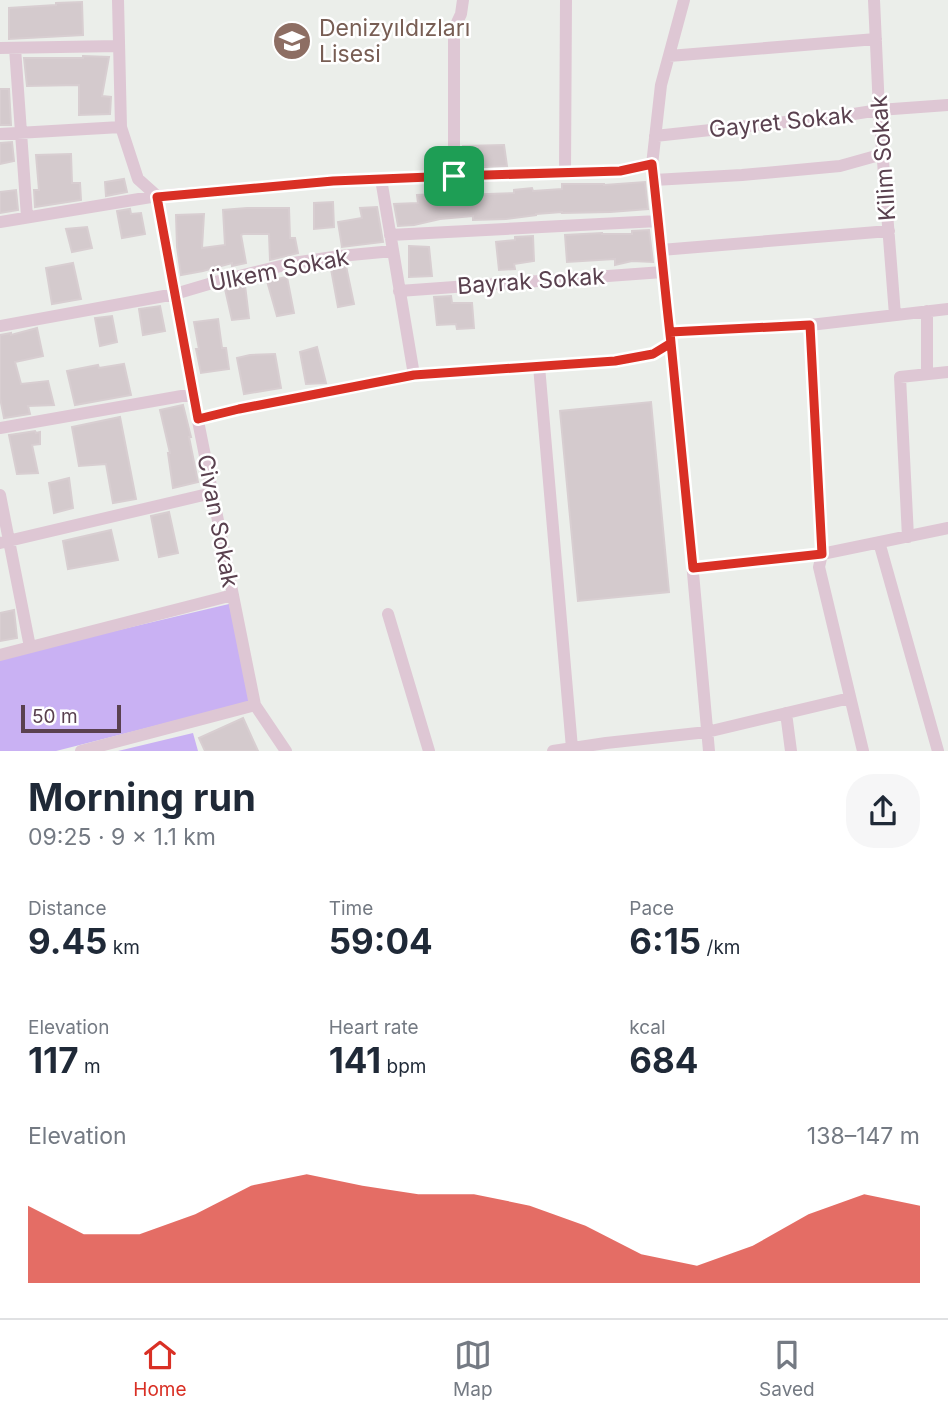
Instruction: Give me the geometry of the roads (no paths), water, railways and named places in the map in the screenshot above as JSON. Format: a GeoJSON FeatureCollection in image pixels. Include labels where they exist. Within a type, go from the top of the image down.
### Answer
{"type":"FeatureCollection","features":[{"type":"Feature","properties":{"kind":"street","name":"Civan Sokak"},"geometry":{"type":"LineString","coordinates":[[118,0],[121,127],[138,180],[157,197],[212,492],[256,705],[286,751]]}},
{"type":"Feature","properties":{"kind":"street"},"geometry":{"type":"LineString","coordinates":[[454,176],[454,29],[461,14],[463,0]]}},
{"type":"Feature","properties":{"kind":"street"},"geometry":{"type":"LineString","coordinates":[[565,172],[566,0]]}},
{"type":"Feature","properties":{"kind":"street"},"geometry":{"type":"LineString","coordinates":[[675,0],[675,31]]}},
{"type":"Feature","properties":{"kind":"street"},"geometry":{"type":"LineString","coordinates":[[684,0],[661,85],[652,164],[709,751]]}},
{"type":"Feature","properties":{"kind":"street","name":"Kilim Sokak"},"geometry":{"type":"LineString","coordinates":[[874,0],[879,110],[895,315]]}},
{"type":"Feature","properties":{"kind":"street"},"geometry":{"type":"LineString","coordinates":[[669,56],[876,39]]}},
{"type":"Feature","properties":{"kind":"street"},"geometry":{"type":"LineString","coordinates":[[0,48],[120,46]]}},
{"type":"Feature","properties":{"kind":"street"},"geometry":{"type":"LineString","coordinates":[[15,48],[27,218]]}},
{"type":"Feature","properties":{"kind":"street","name":"Gayret Sokak"},"geometry":{"type":"LineString","coordinates":[[655,136],[841,117],[879,110],[948,105]]}},
{"type":"Feature","properties":{"kind":"street"},"geometry":{"type":"LineString","coordinates":[[0,134],[121,127]]}},
{"type":"Feature","properties":{"kind":"street"},"geometry":{"type":"LineString","coordinates":[[654,180],[840,166],[883,154]]}},
{"type":"Feature","properties":{"kind":"street"},"geometry":{"type":"LineString","coordinates":[[0,222],[157,197],[333,181],[620,171],[652,164]]}},
{"type":"Feature","properties":{"kind":"street"},"geometry":{"type":"LineString","coordinates":[[381,179],[414,375]]}},
{"type":"Feature","properties":{"kind":"street"},"geometry":{"type":"LineString","coordinates":[[390,235],[658,221]]}},
{"type":"Feature","properties":{"kind":"street"},"geometry":{"type":"LineString","coordinates":[[661,250],[889,231]]}},
{"type":"Feature","properties":{"kind":"street","name":"Ülkem Sokak"},"geometry":{"type":"LineString","coordinates":[[0,326],[175,294],[293,263],[393,251]]}},
{"type":"Feature","properties":{"kind":"street","name":"Bayrak Sokak"},"geometry":{"type":"LineString","coordinates":[[400,291],[663,272]]}},
{"type":"Feature","properties":{"kind":"street"},"geometry":{"type":"LineString","coordinates":[[198,419],[414,375],[615,361],[653,354],[670,337],[948,309]]}},
{"type":"Feature","properties":{"kind":"street"},"geometry":{"type":"LineString","coordinates":[[927,311],[927,374]]}},
{"type":"Feature","properties":{"kind":"street"},"geometry":{"type":"LineString","coordinates":[[810,325],[822,554],[819,567],[863,751]]}},
{"type":"Feature","properties":{"kind":"street"},"geometry":{"type":"LineString","coordinates":[[539,366],[572,748]]}},
{"type":"Feature","properties":{"kind":"street"},"geometry":{"type":"LineString","coordinates":[[908,537],[900,377],[948,372]]}},
{"type":"Feature","properties":{"kind":"street"},"geometry":{"type":"LineString","coordinates":[[0,428],[193,394]]}},
{"type":"Feature","properties":{"kind":"street"},"geometry":{"type":"LineString","coordinates":[[4,542],[212,492]]}},
{"type":"Feature","properties":{"kind":"street"},"geometry":{"type":"LineString","coordinates":[[0,495],[4,542],[30,647]]}},
{"type":"Feature","properties":{"kind":"street"},"geometry":{"type":"LineString","coordinates":[[693,568],[822,554],[948,528]]}},
{"type":"Feature","properties":{"kind":"street"},"geometry":{"type":"LineString","coordinates":[[879,542],[938,751]]}},
{"type":"Feature","properties":{"kind":"street"},"geometry":{"type":"LineString","coordinates":[[0,655],[233,595]]}},
{"type":"Feature","properties":{"kind":"street"},"geometry":{"type":"LineString","coordinates":[[388,614],[429,751]]}},
{"type":"Feature","properties":{"kind":"street"},"geometry":{"type":"LineString","coordinates":[[553,751],[606,747],[707,733],[850,698]]}},
{"type":"Feature","properties":{"kind":"street"},"geometry":{"type":"LineString","coordinates":[[81,751],[256,705]]}},
{"type":"Feature","properties":{"kind":"street"},"geometry":{"type":"LineString","coordinates":[[786,713],[791,751]]}},
{"type":"Feature","properties":{"kind":"place","name":"Denizyıldızları Lisesi"},"geometry":{"type":"Point","coordinates":[292,41]}}]}
